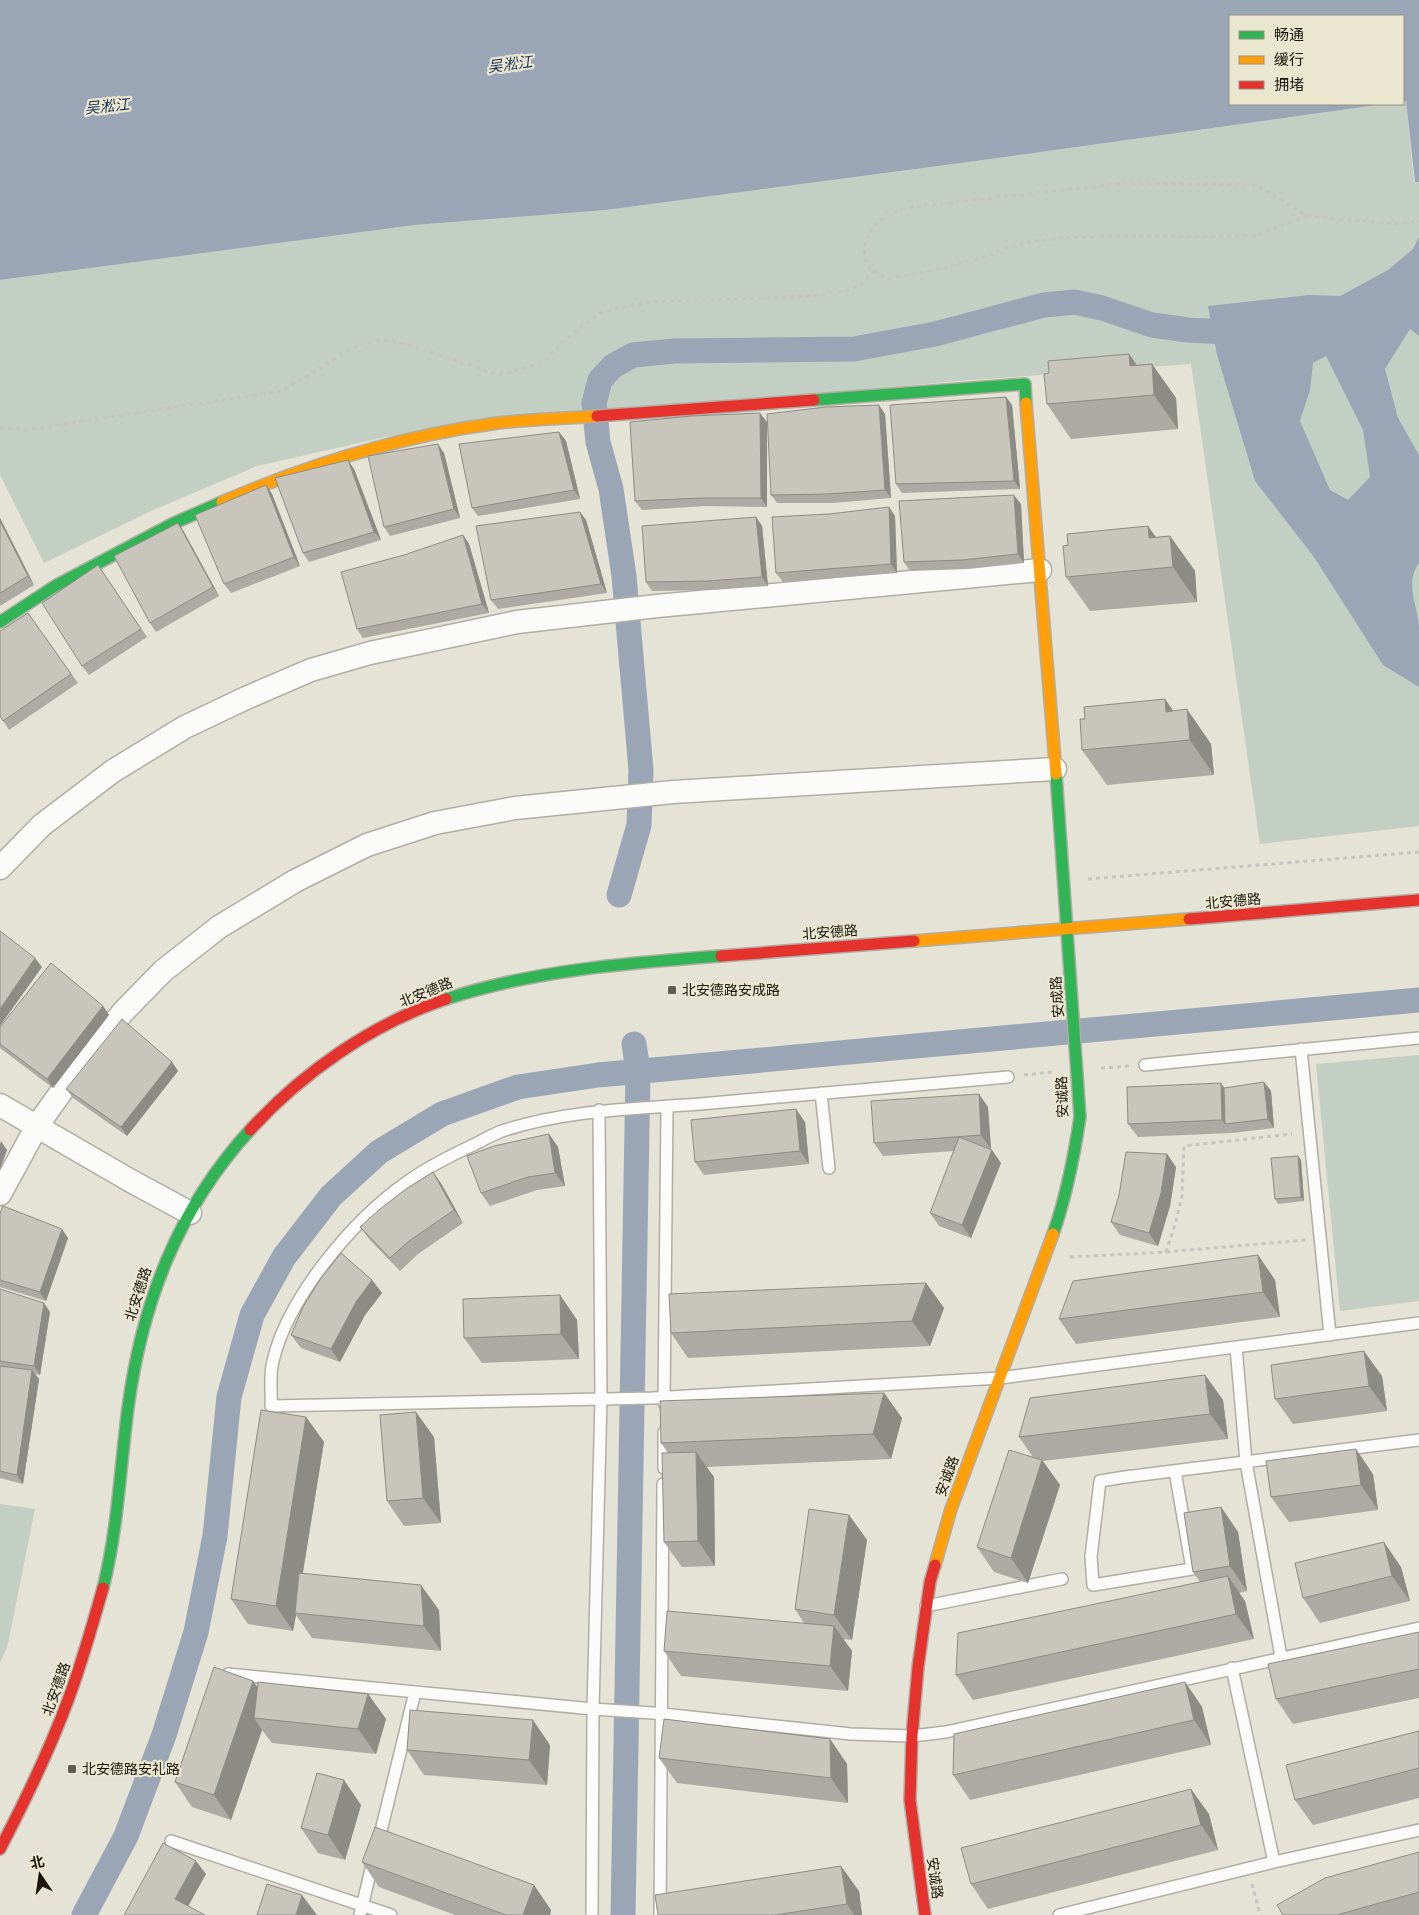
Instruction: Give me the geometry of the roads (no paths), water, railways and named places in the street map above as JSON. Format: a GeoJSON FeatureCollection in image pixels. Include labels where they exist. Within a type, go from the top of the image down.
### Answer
{"type":"FeatureCollection","features":[{"type":"Feature","properties":{"kind":"street","name":"安成路"},"geometry":{"type":"LineString","coordinates":[[0,622],[55,586],[172,524],[272,481],[394,442],[492,424],[1025,384],[1068,930],[1076,1062]]}},
{"type":"Feature","properties":{"kind":"street"},"geometry":{"type":"LineString","coordinates":[[0,868],[42,825],[113,771],[184,727],[311,670],[370,653],[516,622],[657,606],[1040,570]]}},
{"type":"Feature","properties":{"kind":"street"},"geometry":{"type":"LineString","coordinates":[[0,1194],[37,1126],[80,1064],[123,1012],[163,971],[219,927],[295,881],[367,844],[436,823],[515,808],[615,797],[1055,769]]}},
{"type":"Feature","properties":{"kind":"street","name":"北安德路"},"geometry":{"type":"LineString","coordinates":[[0,1849],[47,1757],[88,1643],[111,1555],[132,1374],[144,1319],[164,1264],[190,1213],[218,1167],[250,1128],[312,1071],[368,1034],[417,1010],[473,989],[540,976],[665,960],[1068,930],[1419,900]]}},
{"type":"Feature","properties":{"kind":"street","name":"安诚路"},"geometry":{"type":"LineString","coordinates":[[925,1915],[910,1800],[912,1736],[918,1667],[930,1582],[951,1509],[1064,1206],[1073,1166],[1080,1117],[1076,1062]]}},
{"type":"Feature","properties":{"kind":"street"},"geometry":{"type":"LineString","coordinates":[[0,1105],[190,1213]]}},
{"type":"Feature","properties":{"kind":"lane"},"geometry":{"type":"LineString","coordinates":[[1145,1065],[1419,1038]]}},
{"type":"Feature","properties":{"kind":"lane"},"geometry":{"type":"LineString","coordinates":[[1301,1049],[1330,1335]]}},
{"type":"Feature","properties":{"kind":"lane"},"geometry":{"type":"LineString","coordinates":[[1008,1077],[651,1108],[599,1110],[549,1119],[501,1132],[447,1158],[407,1182],[371,1212],[343,1240],[312,1281],[287,1323],[272,1363],[271,1406],[652,1398],[1000,1378],[1419,1323]]}},
{"type":"Feature","properties":{"kind":"lane"},"geometry":{"type":"LineString","coordinates":[[821,1093],[828,1168]]}},
{"type":"Feature","properties":{"kind":"lane"},"geometry":{"type":"LineString","coordinates":[[660,1915],[657,1714],[664,1396],[666,1106]]}},
{"type":"Feature","properties":{"kind":"lane"},"geometry":{"type":"LineString","coordinates":[[592,1915],[593,1709],[607,1398],[599,1110]]}},
{"type":"Feature","properties":{"kind":"lane"},"geometry":{"type":"LineString","coordinates":[[1236,1348],[1246,1462],[1281,1658]]}},
{"type":"Feature","properties":{"kind":"lane"},"geometry":{"type":"LineString","coordinates":[[1175,1471],[1192,1569],[1093,1585],[1091,1558],[1100,1481],[1175,1471],[1419,1440]]}},
{"type":"Feature","properties":{"kind":"lane"},"geometry":{"type":"LineString","coordinates":[[926,1606],[1062,1579]]}},
{"type":"Feature","properties":{"kind":"lane"},"geometry":{"type":"LineString","coordinates":[[228,1674],[851,1734],[912,1736],[946,1732],[1419,1628]]}},
{"type":"Feature","properties":{"kind":"lane"},"geometry":{"type":"LineString","coordinates":[[1232,1668],[1274,1862]]}},
{"type":"Feature","properties":{"kind":"lane"},"geometry":{"type":"LineString","coordinates":[[361,1910],[415,1692]]}},
{"type":"Feature","properties":{"kind":"lane"},"geometry":{"type":"LineString","coordinates":[[1059,1915],[1274,1862],[1419,1830]]}},
{"type":"Feature","properties":{"kind":"lane"},"geometry":{"type":"LineString","coordinates":[[171,1841],[361,1910],[391,1915]]}},
{"type":"Feature","properties":{"kind":"water","name":"吴淞江"},"geometry":{"type":"Polygon","coordinates":[[[0,0],[1419,0],[1419,182],[1415,182],[1406,101],[1404,101],[1404,15],[1229,15],[1229,105],[1377,105],[606,210],[415,225],[0,280],[0,0]]]}},
{"type":"Feature","properties":{"kind":"water"},"geometry":{"type":"Polygon","coordinates":[[[1419,237],[1419,336],[1410,329],[1385,369],[1398,418],[1419,455],[1419,563],[1415,571],[1412,587],[1419,628],[1419,687],[1383,665],[1314,557],[1255,481],[1217,355],[1208,306],[1309,295],[1340,296],[1388,270],[1413,249],[1419,237]],[[1326,356],[1313,363],[1310,390],[1300,421],[1330,490],[1348,500],[1370,477],[1363,430],[1326,356]]]}},
{"type":"Feature","properties":{"kind":"waterway"},"geometry":{"type":"LineString","coordinates":[[619,895],[639,825],[641,770],[624,576],[611,489],[598,442],[594,403],[600,380],[613,366],[633,355],[674,351],[854,349],[935,334],[1044,305],[1075,302],[1102,308],[1152,325],[1188,330],[1247,333]]}},
{"type":"Feature","properties":{"kind":"waterway"},"geometry":{"type":"LineString","coordinates":[[84,1915],[126,1836],[164,1735],[196,1632],[215,1536],[229,1397],[252,1315],[284,1257],[331,1196],[379,1152],[442,1114],[518,1087],[598,1075],[1419,1000]]}},
{"type":"Feature","properties":{"kind":"waterway"},"geometry":{"type":"LineString","coordinates":[[623,1915],[638,1071],[634,1044]]}},
{"type":"Feature","properties":{"kind":"place","name":"北安德路安成路"},"geometry":{"type":"Point","coordinates":[672,990]}},
{"type":"Feature","properties":{"kind":"place","name":"北安德路安礼路"},"geometry":{"type":"Point","coordinates":[72,1769]}}]}
